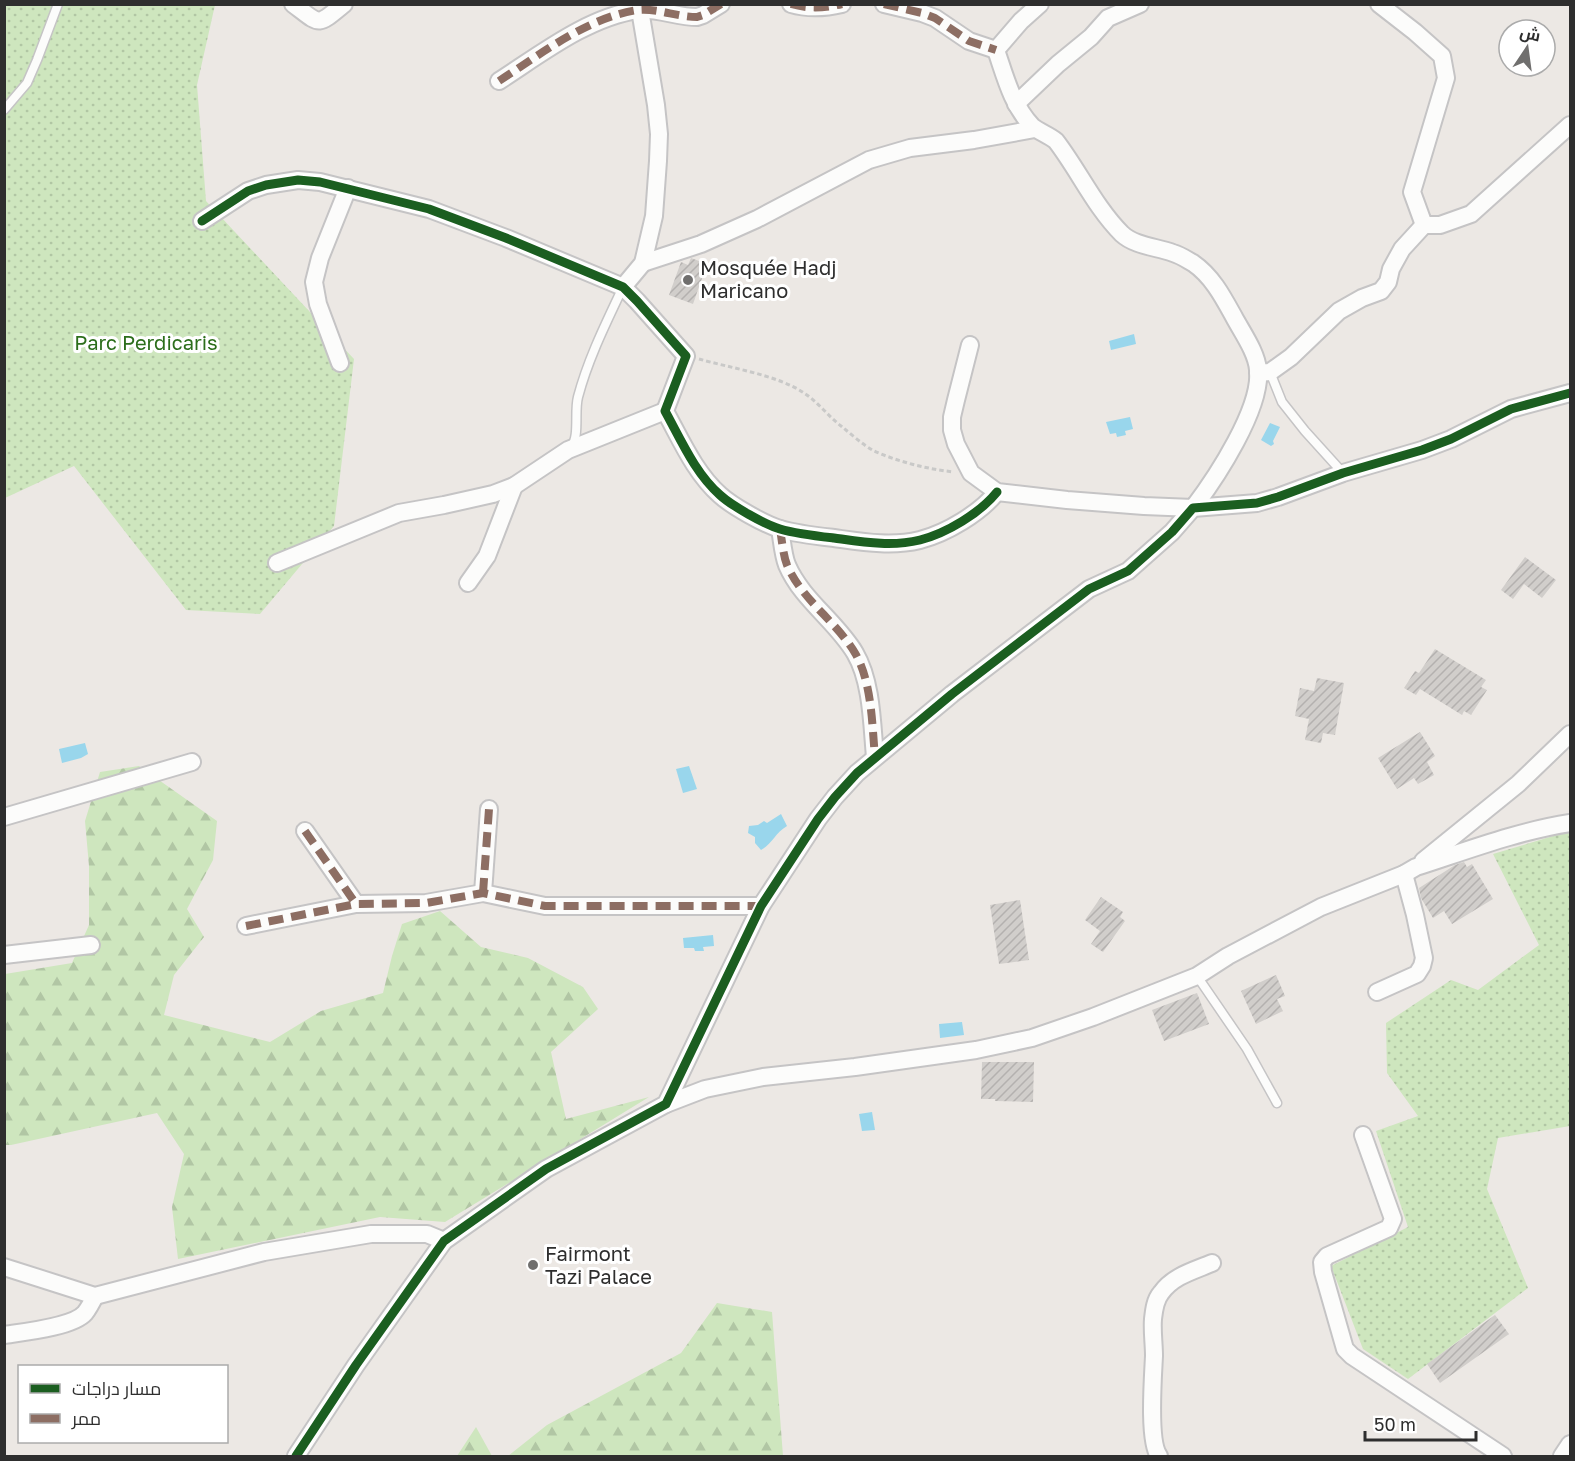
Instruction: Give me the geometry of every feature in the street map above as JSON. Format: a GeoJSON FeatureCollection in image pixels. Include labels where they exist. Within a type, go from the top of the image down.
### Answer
{"type":"FeatureCollection","features":[{"type":"Feature","properties":{"kind":"street"},"geometry":{"type":"LineString","coordinates":[[293,4],[314,20],[320,21],[325,20],[344,4]]}},
{"type":"Feature","properties":{"kind":"street"},"geometry":{"type":"LineString","coordinates":[[499,81],[582,28],[639,7],[697,17],[721,4]]}},
{"type":"Feature","properties":{"kind":"street"},"geometry":{"type":"LineString","coordinates":[[790,4],[805,7],[842,4]]}},
{"type":"Feature","properties":{"kind":"street"},"geometry":{"type":"LineString","coordinates":[[884,4],[935,18],[969,41],[996,50]]}},
{"type":"Feature","properties":{"kind":"street"},"geometry":{"type":"LineString","coordinates":[[996,50],[1021,21],[1040,4]]}},
{"type":"Feature","properties":{"kind":"street"},"geometry":{"type":"LineString","coordinates":[[1016,104],[1058,64],[1091,37],[1108,18],[1140,4]]}},
{"type":"Feature","properties":{"kind":"street"},"geometry":{"type":"LineString","coordinates":[[1379,4],[1442,56],[1446,78],[1412,192],[1424,225]]}},
{"type":"Feature","properties":{"kind":"street"},"geometry":{"type":"LineString","coordinates":[[623,287],[643,263],[654,216],[658,161],[659,134],[639,7]]}},
{"type":"Feature","properties":{"kind":"street"},"geometry":{"type":"LineString","coordinates":[[996,50],[1016,104],[1035,129],[1056,141],[1106,215],[1123,235],[1143,244],[1174,253],[1205,273],[1225,300],[1264,372]]}},
{"type":"Feature","properties":{"kind":"street"},"geometry":{"type":"LineString","coordinates":[[666,1104],[761,906],[818,819],[849,781],[952,694],[1089,589],[1128,571],[1172,532],[1217,476],[1241,429],[1264,372],[1291,357],[1339,311],[1362,298],[1381,291],[1388,282],[1391,268],[1402,249],[1424,225],[1440,225],[1471,214],[1570,125]]}},
{"type":"Feature","properties":{"kind":"street"},"geometry":{"type":"LineString","coordinates":[[643,263],[701,244],[757,219],[869,160],[910,148],[1035,129]]}},
{"type":"Feature","properties":{"kind":"street"},"geometry":{"type":"LineString","coordinates":[[202,221],[248,191],[266,185],[298,180],[348,188],[429,209],[506,238],[623,287],[686,356],[665,411],[568,450],[514,486],[493,494],[399,513],[277,563]]}},
{"type":"Feature","properties":{"kind":"street"},"geometry":{"type":"LineString","coordinates":[[340,363],[318,304],[314,282],[320,258],[348,188]]}},
{"type":"Feature","properties":{"kind":"street"},"geometry":{"type":"LineString","coordinates":[[970,345],[952,417],[952,430],[956,444],[970,473],[997,492],[1144,506],[1193,508],[1257,503],[1343,473],[1413,453],[1451,439],[1511,409],[1570,393]]}},
{"type":"Feature","properties":{"kind":"street"},"geometry":{"type":"LineString","coordinates":[[665,411],[699,472],[708,483],[721,496],[780,529],[808,535],[887,544],[921,540],[962,521],[981,508],[997,492]]}},
{"type":"Feature","properties":{"kind":"street"},"geometry":{"type":"LineString","coordinates":[[468,583],[487,556],[514,486]]}},
{"type":"Feature","properties":{"kind":"street"},"geometry":{"type":"LineString","coordinates":[[780,529],[786,564],[798,585],[808,599],[841,633],[856,655],[865,676],[872,713],[875,758]]}},
{"type":"Feature","properties":{"kind":"street"},"geometry":{"type":"LineString","coordinates":[[1410,871],[1518,784],[1570,734]]}},
{"type":"Feature","properties":{"kind":"street"},"geometry":{"type":"LineString","coordinates":[[4,817],[192,762]]}},
{"type":"Feature","properties":{"kind":"street"},"geometry":{"type":"LineString","coordinates":[[483,893],[489,809]]}},
{"type":"Feature","properties":{"kind":"street"},"geometry":{"type":"LineString","coordinates":[[296,1456],[356,1365],[444,1241],[546,1169],[666,1104],[705,1089],[763,1077],[976,1050],[1032,1038],[1093,1017],[1197,975],[1321,907],[1410,871],[1542,828],[1570,823]]}},
{"type":"Feature","properties":{"kind":"street"},"geometry":{"type":"LineString","coordinates":[[305,831],[356,904]]}},
{"type":"Feature","properties":{"kind":"street"},"geometry":{"type":"LineString","coordinates":[[1377,992],[1417,974],[1423,962],[1410,871]]}},
{"type":"Feature","properties":{"kind":"street"},"geometry":{"type":"LineString","coordinates":[[246,926],[356,904],[426,903],[483,893],[545,906],[761,906]]}},
{"type":"Feature","properties":{"kind":"street"},"geometry":{"type":"LineString","coordinates":[[4,955],[91,945]]}},
{"type":"Feature","properties":{"kind":"street"},"geometry":{"type":"LineString","coordinates":[[1363,1135],[1392,1222],[1389,1228],[1327,1256],[1322,1263],[1345,1349],[1379,1375],[1503,1456]]}},
{"type":"Feature","properties":{"kind":"street"},"geometry":{"type":"LineString","coordinates":[[4,1267],[95,1296],[264,1252],[371,1234],[427,1234],[444,1241]]}},
{"type":"Feature","properties":{"kind":"street"},"geometry":{"type":"LineString","coordinates":[[1154,1455],[1153,1320],[1156,1300],[1170,1282],[1179,1276],[1212,1263]]}},
{"type":"Feature","properties":{"kind":"street"},"geometry":{"type":"LineString","coordinates":[[4,1335],[63,1325],[84,1315],[95,1296]]}},
{"type":"Feature","properties":{"kind":"street"},"geometry":{"type":"LineString","coordinates":[[1562,1456],[1570,1444]]}},
{"type":"Feature","properties":{"kind":"lane"},"geometry":{"type":"LineString","coordinates":[[4,110],[27,83],[58,4]]}},
{"type":"Feature","properties":{"kind":"lane"},"geometry":{"type":"LineString","coordinates":[[568,450],[575,441],[577,398],[592,356],[623,287]]}},
{"type":"Feature","properties":{"kind":"lane"},"geometry":{"type":"LineString","coordinates":[[1264,372],[1282,402],[1343,473]]}},
{"type":"Feature","properties":{"kind":"lane"},"geometry":{"type":"LineString","coordinates":[[1197,975],[1247,1049],[1276,1103]]}},
{"type":"Feature","properties":{"kind":"path"},"geometry":{"type":"LineString","coordinates":[[686,356],[777,379],[803,392],[840,426],[872,450],[937,470],[970,473]]}},
{"type":"Feature","properties":{"kind":"green space","name":"Parc Perdicaris"},"geometry":{"type":"Polygon","coordinates":[[[4,5],[215,5],[197,85],[206,201],[354,359],[334,526],[260,614],[186,610],[74,466],[5,498],[4,5]]]}},
{"type":"Feature","properties":{"kind":"green space"},"geometry":{"type":"Polygon","coordinates":[[[139,766],[217,821],[213,860],[187,909],[204,937],[174,975],[164,1015],[270,1042],[321,1011],[383,993],[402,924],[440,911],[481,947],[528,958],[583,987],[598,1009],[551,1052],[566,1119],[649,1097],[445,1222],[380,1217],[178,1259],[172,1207],[184,1154],[157,1113],[5,1145],[5,974],[72,963],[89,925],[89,866],[85,821],[100,772],[139,766]]]}},
{"type":"Feature","properties":{"kind":"green space"},"geometry":{"type":"Polygon","coordinates":[[[1570,831],[1570,1126],[1498,1138],[1487,1189],[1528,1288],[1408,1379],[1363,1349],[1331,1266],[1408,1227],[1376,1131],[1418,1116],[1387,1073],[1386,1023],[1451,980],[1478,990],[1539,945],[1493,854],[1570,831]]]}},
{"type":"Feature","properties":{"kind":"green space"},"geometry":{"type":"Polygon","coordinates":[[[717,1303],[772,1312],[783,1456],[508,1456],[547,1425],[681,1353],[717,1303]]]}},
{"type":"Feature","properties":{"kind":"green space"},"geometry":{"type":"Polygon","coordinates":[[[476,1427],[492,1456],[457,1456],[476,1427]]]}},
{"type":"Feature","properties":{"kind":"water"},"geometry":{"type":"Polygon","coordinates":[[[1134,334],[1136,344],[1111,350],[1109,341],[1134,334]]]}},
{"type":"Feature","properties":{"kind":"water"},"geometry":{"type":"Polygon","coordinates":[[[1130,417],[1133,429],[1125,431],[1126,435],[1117,437],[1116,433],[1110,434],[1106,422],[1130,417]]]}},
{"type":"Feature","properties":{"kind":"water"},"geometry":{"type":"Polygon","coordinates":[[[1270,423],[1280,427],[1273,441],[1274,444],[1271,446],[1261,440],[1270,423]]]}},
{"type":"Feature","properties":{"kind":"water"},"geometry":{"type":"Polygon","coordinates":[[[85,743],[88,754],[62,763],[59,749],[85,743]]]}},
{"type":"Feature","properties":{"kind":"water"},"geometry":{"type":"Polygon","coordinates":[[[689,766],[697,789],[683,793],[676,769],[689,766]]]}},
{"type":"Feature","properties":{"kind":"water"},"geometry":{"type":"Polygon","coordinates":[[[781,814],[787,826],[761,850],[755,843],[755,837],[748,833],[749,826],[758,825],[764,821],[767,823],[781,814]]]}},
{"type":"Feature","properties":{"kind":"water"},"geometry":{"type":"Polygon","coordinates":[[[713,935],[714,946],[703,947],[704,951],[684,948],[683,938],[713,935]]]}},
{"type":"Feature","properties":{"kind":"water"},"geometry":{"type":"Polygon","coordinates":[[[962,1022],[964,1035],[940,1038],[939,1024],[962,1022]]]}},
{"type":"Feature","properties":{"kind":"water"},"geometry":{"type":"Polygon","coordinates":[[[872,1112],[875,1130],[862,1131],[859,1114],[872,1112]]]}},
{"type":"Feature","properties":{"kind":"building","name":"Mosquée Hadj Maricano"},"geometry":{"type":"Polygon","coordinates":[[[691,258],[707,264],[693,304],[669,295],[681,262],[688,265],[691,258]]]}},
{"type":"Feature","properties":{"kind":"building"},"geometry":{"type":"Polygon","coordinates":[[[1525,557],[1556,580],[1542,598],[1524,584],[1513,599],[1501,590],[1525,557]]]}},
{"type":"Feature","properties":{"kind":"building"},"geometry":{"type":"Polygon","coordinates":[[[1435,649],[1486,680],[1481,687],[1487,690],[1471,715],[1464,711],[1462,715],[1420,689],[1416,695],[1404,688],[1415,671],[1419,673],[1435,649]]]}},
{"type":"Feature","properties":{"kind":"building"},"geometry":{"type":"Polygon","coordinates":[[[1317,678],[1344,683],[1335,735],[1323,733],[1321,743],[1305,740],[1309,719],[1295,716],[1300,688],[1314,691],[1317,678]]]}},
{"type":"Feature","properties":{"kind":"building"},"geometry":{"type":"Polygon","coordinates":[[[1420,732],[1435,756],[1427,762],[1434,775],[1418,784],[1414,778],[1397,789],[1378,758],[1420,732]]]}},
{"type":"Feature","properties":{"kind":"building"},"geometry":{"type":"Polygon","coordinates":[[[1464,862],[1467,867],[1472,864],[1493,899],[1452,924],[1444,911],[1433,918],[1421,898],[1419,888],[1455,865],[1464,862]]]}},
{"type":"Feature","properties":{"kind":"building"},"geometry":{"type":"Polygon","coordinates":[[[1101,897],[1123,912],[1120,917],[1125,921],[1103,952],[1091,944],[1100,931],[1085,920],[1101,897]]]}},
{"type":"Feature","properties":{"kind":"building"},"geometry":{"type":"Polygon","coordinates":[[[1020,900],[1029,960],[999,964],[990,905],[1020,900]]]}},
{"type":"Feature","properties":{"kind":"building"},"geometry":{"type":"Polygon","coordinates":[[[1276,975],[1285,996],[1277,999],[1283,1011],[1256,1024],[1241,991],[1276,975]]]}},
{"type":"Feature","properties":{"kind":"building"},"geometry":{"type":"Polygon","coordinates":[[[1197,993],[1209,1024],[1164,1041],[1152,1010],[1197,993]]]}},
{"type":"Feature","properties":{"kind":"building"},"geometry":{"type":"Polygon","coordinates":[[[982,1062],[1034,1062],[1033,1102],[981,1099],[982,1062]]]}},
{"type":"Feature","properties":{"kind":"building"},"geometry":{"type":"Polygon","coordinates":[[[1495,1315],[1509,1334],[1440,1383],[1427,1364],[1495,1315]]]}},
{"type":"Feature","properties":{"kind":"marked path"},"geometry":{"type":"LineString","coordinates":[[499,81],[566,38],[601,20],[638,10],[697,17],[721,4]]}},
{"type":"Feature","properties":{"kind":"marked path"},"geometry":{"type":"LineString","coordinates":[[791,4],[804,7],[842,4]]}},
{"type":"Feature","properties":{"kind":"marked path"},"geometry":{"type":"LineString","coordinates":[[884,4],[935,18],[969,41],[996,50]]}},
{"type":"Feature","properties":{"kind":"marked path"},"geometry":{"type":"LineString","coordinates":[[780,529],[787,565],[793,578],[847,641],[861,664],[868,690],[875,757]]}},
{"type":"Feature","properties":{"kind":"marked path"},"geometry":{"type":"LineString","coordinates":[[483,893],[489,809]]}},
{"type":"Feature","properties":{"kind":"marked path"},"geometry":{"type":"LineString","coordinates":[[305,831],[356,904]]}},
{"type":"Feature","properties":{"kind":"marked path"},"geometry":{"type":"LineString","coordinates":[[246,926],[356,904],[426,903],[483,893],[545,906],[761,906]]}},
{"type":"Feature","properties":{"kind":"cycle path"},"geometry":{"type":"LineString","coordinates":[[202,221],[248,191],[266,185],[298,180],[320,182],[429,209],[506,238],[623,287],[686,356],[665,411],[696,466],[703,477],[725,499],[773,527],[807,535],[866,542],[909,542],[930,537],[952,527],[972,515],[997,492]]}},
{"type":"Feature","properties":{"kind":"cycle path"},"geometry":{"type":"LineString","coordinates":[[296,1456],[356,1365],[444,1241],[546,1169],[666,1104],[761,906],[818,819],[857,773],[952,694],[1089,589],[1128,571],[1172,532],[1193,508],[1257,503],[1278,497],[1343,473],[1422,450],[1451,439],[1511,409],[1570,393]]}},
{"type":"Feature","properties":{"kind":"place","name":"Mosquée Hadj Maricano"},"geometry":{"type":"Point","coordinates":[688,280]}},
{"type":"Feature","properties":{"kind":"place","name":"Fairmont Tazi Palace"},"geometry":{"type":"Point","coordinates":[533,1265]}}]}
